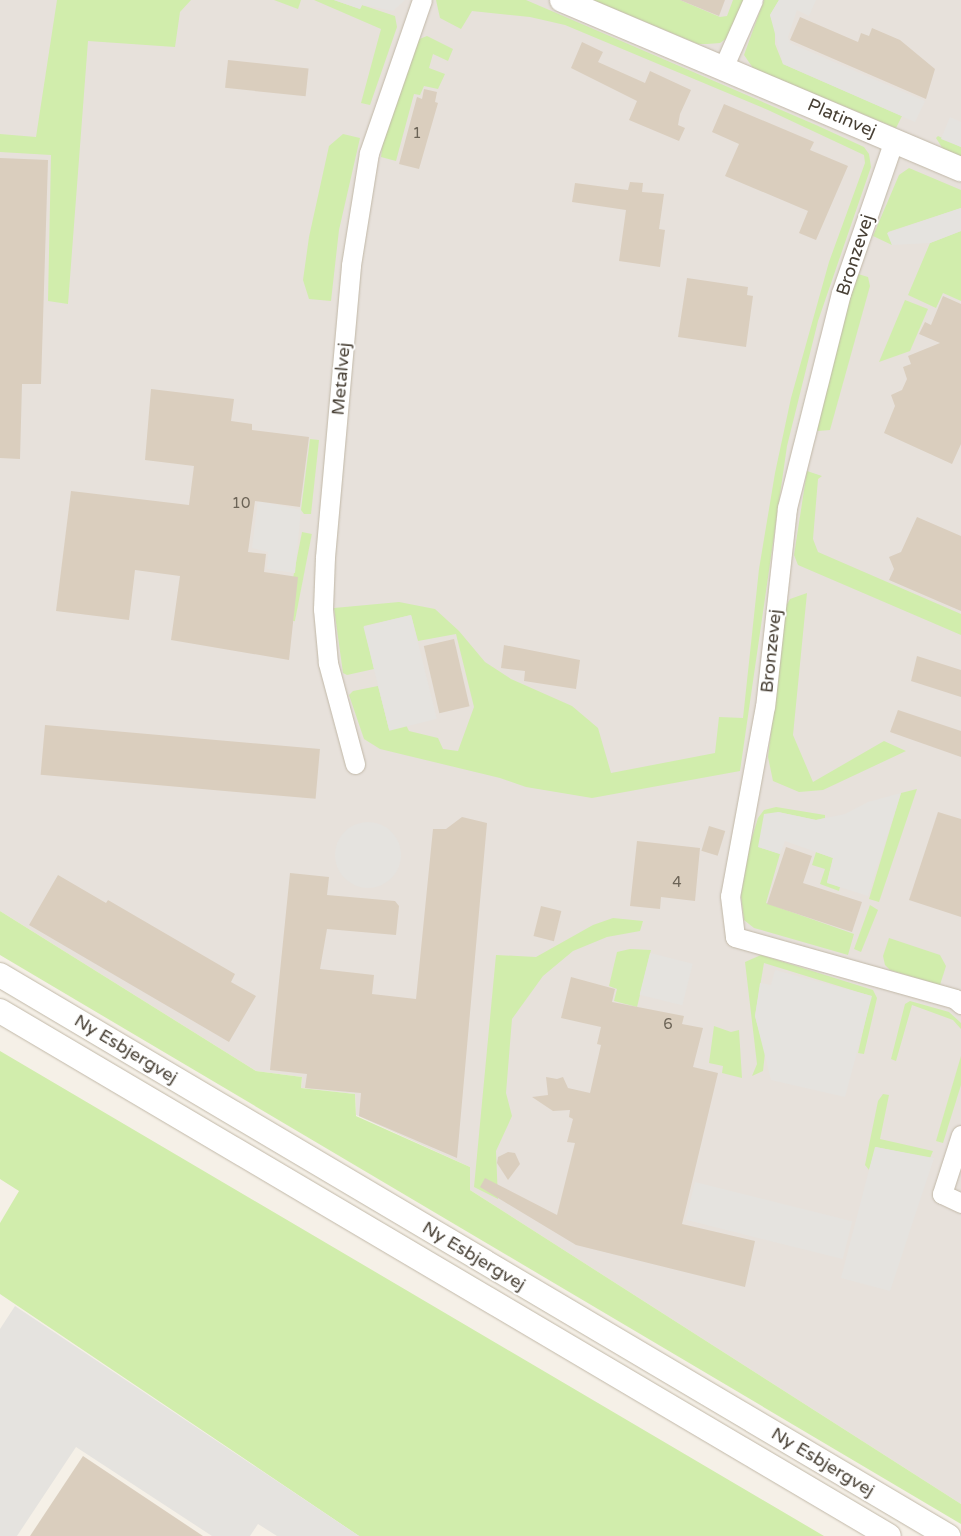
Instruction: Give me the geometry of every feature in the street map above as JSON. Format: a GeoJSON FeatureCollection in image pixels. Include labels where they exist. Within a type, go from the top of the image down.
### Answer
{"type":"FeatureCollection","features":[{"type":"Feature","properties":{"kind":"street","name":"Metalvej"},"geometry":{"type":"LineString","coordinates":[[355,764],[328,663],[323,608],[328,527],[351,266],[369,152],[422,0]]}},
{"type":"Feature","properties":{"kind":"street","name":"Platinvej"},"geometry":{"type":"LineString","coordinates":[[562,0],[961,169]]}},
{"type":"Feature","properties":{"kind":"street"},"geometry":{"type":"LineString","coordinates":[[723,68],[754,0]]}},
{"type":"Feature","properties":{"kind":"street","name":"Bronzevej"},"geometry":{"type":"LineString","coordinates":[[894,140],[841,293],[787,508],[765,706],[730,896],[735,937],[955,999],[961,1004]]}},
{"type":"Feature","properties":{"kind":"street","name":"Ny Esbjergvej"},"geometry":{"type":"LineString","coordinates":[[0,975],[948,1536]]}},
{"type":"Feature","properties":{"kind":"street","name":"Ny Esbjergvej"},"geometry":{"type":"LineString","coordinates":[[0,1011],[889,1536]]}},
{"type":"Feature","properties":{"kind":"street"},"geometry":{"type":"LineString","coordinates":[[961,1135],[942,1194],[961,1203]]}},
{"type":"Feature","properties":{"kind":"shaded area"},"geometry":{"type":"Polygon","coordinates":[[[0,0],[961,0],[961,1504],[470,1190],[470,1167],[356,1115],[355,1094],[301,1088],[302,1077],[256,1071],[0,911],[0,0]]]}},
{"type":"Feature","properties":{"kind":"shaded area"},"geometry":{"type":"Polygon","coordinates":[[[334,0],[405,0],[393,11],[362,5],[360,9],[334,0]]]}},
{"type":"Feature","properties":{"kind":"shaded area"},"geometry":{"type":"Polygon","coordinates":[[[779,0],[816,0],[809,16],[797,10],[788,37],[790,43],[925,101],[915,122],[783,64],[770,15],[779,0]]]}},
{"type":"Feature","properties":{"kind":"shaded area"},"geometry":{"type":"Polygon","coordinates":[[[950,117],[961,122],[961,147],[941,139],[950,117]]]}},
{"type":"Feature","properties":{"kind":"shaded area"},"geometry":{"type":"Polygon","coordinates":[[[961,208],[961,231],[930,243],[892,245],[887,233],[961,208]]]}},
{"type":"Feature","properties":{"kind":"shaded area"},"geometry":{"type":"Polygon","coordinates":[[[262,467],[275,470],[270,503],[301,510],[295,573],[267,569],[268,552],[252,548],[262,467]]]}},
{"type":"Feature","properties":{"kind":"shaded area"},"geometry":{"type":"Polygon","coordinates":[[[411,615],[437,719],[389,731],[363,627],[411,615]]]}},
{"type":"Feature","properties":{"kind":"shaded area"},"geometry":{"type":"Polygon","coordinates":[[[901,793],[868,896],[827,883],[833,858],[785,841],[780,854],[758,847],[764,814],[778,812],[816,820],[845,814],[868,802],[901,793]]]}},
{"type":"Feature","properties":{"kind":"shaded area"},"geometry":{"type":"Polygon","coordinates":[[[368,822],[381,825],[391,832],[398,842],[401,855],[398,868],[391,878],[381,885],[368,888],[355,885],[345,878],[338,868],[335,855],[338,842],[345,832],[355,825],[368,822]]]}},
{"type":"Feature","properties":{"kind":"shaded area"},"geometry":{"type":"Polygon","coordinates":[[[650,953],[693,964],[682,1005],[640,995],[650,953]]]}},
{"type":"Feature","properties":{"kind":"shaded area"},"geometry":{"type":"Polygon","coordinates":[[[775,970],[872,996],[845,1097],[771,1080],[755,1016],[760,983],[771,985],[775,970]]]}},
{"type":"Feature","properties":{"kind":"shaded area"},"geometry":{"type":"Polygon","coordinates":[[[875,1147],[934,1158],[890,1291],[841,1278],[875,1147]]]}},
{"type":"Feature","properties":{"kind":"shaded area"},"geometry":{"type":"Polygon","coordinates":[[[695,1182],[852,1221],[843,1259],[686,1220],[695,1182]]]}},
{"type":"Feature","properties":{"kind":"shaded area"},"geometry":{"type":"Polygon","coordinates":[[[15,1306],[359,1536],[277,1536],[258,1524],[250,1536],[212,1536],[76,1447],[17,1536],[0,1536],[0,1329],[15,1306]]]}},
{"type":"Feature","properties":{"kind":"green space"},"geometry":{"type":"Polygon","coordinates":[[[57,0],[191,0],[180,12],[175,47],[88,41],[68,304],[48,301],[51,155],[0,152],[0,134],[36,137],[57,0]]]}},
{"type":"Feature","properties":{"kind":"green space"},"geometry":{"type":"Polygon","coordinates":[[[274,0],[301,0],[298,9],[274,0]]]}},
{"type":"Feature","properties":{"kind":"green space"},"geometry":{"type":"Polygon","coordinates":[[[314,0],[334,0],[360,9],[362,5],[395,16],[397,27],[370,105],[361,103],[381,29],[314,0]]]}},
{"type":"Feature","properties":{"kind":"green space"},"geometry":{"type":"Polygon","coordinates":[[[436,0],[526,0],[816,125],[864,147],[869,154],[871,167],[818,321],[787,446],[740,771],[592,798],[526,787],[500,778],[380,749],[364,739],[349,695],[353,691],[378,686],[389,729],[406,725],[409,731],[438,738],[443,749],[458,751],[474,707],[456,634],[418,641],[411,615],[364,626],[374,669],[347,675],[343,673],[334,608],[399,602],[435,609],[459,631],[485,662],[511,679],[572,706],[598,728],[611,773],[715,753],[719,717],[743,718],[759,569],[775,473],[791,398],[829,262],[865,163],[864,155],[768,110],[565,25],[530,17],[472,11],[461,29],[440,18],[436,0]]]}},
{"type":"Feature","properties":{"kind":"green space"},"geometry":{"type":"Polygon","coordinates":[[[593,0],[680,0],[720,17],[727,16],[733,0],[746,0],[731,35],[720,43],[698,44],[593,0]]]}},
{"type":"Feature","properties":{"kind":"green space"},"geometry":{"type":"Polygon","coordinates":[[[764,0],[779,0],[770,15],[775,29],[775,44],[783,64],[902,116],[896,128],[753,68],[744,55],[764,0]]]}},
{"type":"Feature","properties":{"kind":"green space"},"geometry":{"type":"Polygon","coordinates":[[[427,36],[453,49],[448,61],[433,54],[429,68],[445,74],[438,89],[424,86],[420,95],[414,94],[396,161],[381,157],[384,133],[417,40],[427,36]]]}},
{"type":"Feature","properties":{"kind":"green space"},"geometry":{"type":"Polygon","coordinates":[[[343,134],[360,138],[339,230],[331,301],[309,299],[303,280],[309,237],[329,146],[343,134]]]}},
{"type":"Feature","properties":{"kind":"green space"},"geometry":{"type":"Polygon","coordinates":[[[938,136],[961,147],[961,157],[943,149],[936,138],[938,136]]]}},
{"type":"Feature","properties":{"kind":"green space"},"geometry":{"type":"Polygon","coordinates":[[[909,168],[961,190],[961,208],[888,232],[892,245],[873,236],[899,175],[909,168]]]}},
{"type":"Feature","properties":{"kind":"green space"},"geometry":{"type":"Polygon","coordinates":[[[961,231],[961,301],[943,293],[936,308],[908,295],[930,243],[961,231]]]}},
{"type":"Feature","properties":{"kind":"green space"},"geometry":{"type":"Polygon","coordinates":[[[858,274],[868,277],[870,286],[830,430],[818,431],[815,424],[836,342],[858,274]]]}},
{"type":"Feature","properties":{"kind":"green space"},"geometry":{"type":"Polygon","coordinates":[[[905,300],[928,309],[910,351],[879,362],[905,300]]]}},
{"type":"Feature","properties":{"kind":"green space"},"geometry":{"type":"Polygon","coordinates":[[[310,439],[319,440],[311,514],[304,514],[301,510],[310,439]]]}},
{"type":"Feature","properties":{"kind":"green space"},"geometry":{"type":"Polygon","coordinates":[[[807,471],[822,476],[818,479],[813,539],[818,552],[961,614],[961,635],[798,565],[794,555],[807,471]]]}},
{"type":"Feature","properties":{"kind":"green space"},"geometry":{"type":"Polygon","coordinates":[[[302,532],[312,534],[295,621],[285,619],[302,532]]]}},
{"type":"Feature","properties":{"kind":"green space"},"geometry":{"type":"Polygon","coordinates":[[[807,593],[793,735],[813,782],[884,741],[906,751],[823,790],[799,792],[773,781],[768,757],[786,606],[790,599],[807,593]]]}},
{"type":"Feature","properties":{"kind":"green space"},"geometry":{"type":"Polygon","coordinates":[[[917,789],[879,902],[869,899],[901,793],[917,789]]]}},
{"type":"Feature","properties":{"kind":"green space"},"geometry":{"type":"Polygon","coordinates":[[[776,807],[825,815],[825,818],[816,820],[778,812],[759,847],[780,854],[766,903],[854,934],[848,955],[754,928],[744,920],[741,895],[750,844],[758,818],[764,810],[776,807]]]}},
{"type":"Feature","properties":{"kind":"green space"},"geometry":{"type":"Polygon","coordinates":[[[816,852],[833,858],[827,882],[840,887],[839,891],[820,884],[825,869],[812,865],[816,852]]]}},
{"type":"Feature","properties":{"kind":"green space"},"geometry":{"type":"Polygon","coordinates":[[[870,905],[878,910],[861,952],[854,949],[870,905]]]}},
{"type":"Feature","properties":{"kind":"green space"},"geometry":{"type":"Polygon","coordinates":[[[0,911],[256,1071],[302,1077],[301,1088],[355,1094],[356,1116],[470,1167],[470,1190],[961,1504],[961,1524],[0,955],[0,911]]]}},
{"type":"Feature","properties":{"kind":"green space"},"geometry":{"type":"Polygon","coordinates":[[[613,918],[643,921],[640,931],[607,937],[573,951],[543,976],[512,1019],[506,1093],[512,1116],[496,1151],[498,1199],[474,1187],[496,955],[536,957],[593,925],[613,918]]]}},
{"type":"Feature","properties":{"kind":"green space"},"geometry":{"type":"Polygon","coordinates":[[[889,938],[940,955],[946,966],[940,985],[890,970],[885,965],[883,956],[889,938]]]}},
{"type":"Feature","properties":{"kind":"green space"},"geometry":{"type":"Polygon","coordinates":[[[630,949],[651,950],[637,1007],[614,1001],[617,989],[609,986],[617,952],[630,949]]]}},
{"type":"Feature","properties":{"kind":"green space"},"geometry":{"type":"Polygon","coordinates":[[[761,955],[873,990],[877,998],[864,1054],[858,1053],[871,996],[764,963],[755,1016],[765,1053],[763,1071],[752,1076],[757,1064],[745,962],[761,955]]]}},
{"type":"Feature","properties":{"kind":"green space"},"geometry":{"type":"Polygon","coordinates":[[[910,1001],[949,1012],[961,1023],[961,1029],[953,1020],[912,1005],[896,1061],[891,1059],[905,1004],[910,1001]]]}},
{"type":"Feature","properties":{"kind":"green space"},"geometry":{"type":"Polygon","coordinates":[[[714,1026],[731,1032],[739,1030],[742,1078],[722,1073],[723,1066],[709,1063],[714,1026]]]}},
{"type":"Feature","properties":{"kind":"green space"},"geometry":{"type":"Polygon","coordinates":[[[0,1051],[824,1536],[359,1536],[0,1294],[0,1223],[19,1191],[0,1179],[0,1051]]]}},
{"type":"Feature","properties":{"kind":"green space"},"geometry":{"type":"Polygon","coordinates":[[[961,1056],[961,1085],[943,1143],[936,1141],[961,1056]]]}},
{"type":"Feature","properties":{"kind":"green space"},"geometry":{"type":"Polygon","coordinates":[[[883,1094],[889,1095],[880,1139],[933,1151],[930,1158],[876,1147],[869,1170],[865,1165],[878,1101],[883,1094]]]}},
{"type":"Feature","properties":{"kind":"building"},"geometry":{"type":"Polygon","coordinates":[[[680,0],[725,0],[719,16],[680,0]]]}},
{"type":"Feature","properties":{"kind":"building"},"geometry":{"type":"Polygon","coordinates":[[[800,17],[858,42],[861,33],[869,36],[872,28],[900,40],[935,69],[926,99],[790,40],[800,17]]]}},
{"type":"Feature","properties":{"kind":"building"},"geometry":{"type":"Polygon","coordinates":[[[582,42],[603,52],[598,62],[645,83],[650,71],[691,90],[680,114],[678,125],[685,128],[679,141],[629,120],[637,101],[571,68],[582,42]]]}},
{"type":"Feature","properties":{"kind":"building"},"geometry":{"type":"Polygon","coordinates":[[[228,60],[309,68],[306,96],[225,88],[228,60]]]}},
{"type":"Feature","properties":{"kind":"building"},"geometry":{"type":"Polygon","coordinates":[[[424,89],[437,92],[435,102],[438,103],[419,169],[399,164],[417,97],[422,99],[424,89]]]}},
{"type":"Feature","properties":{"kind":"building"},"geometry":{"type":"Polygon","coordinates":[[[724,104],[814,142],[810,150],[848,166],[816,240],[799,233],[808,211],[725,176],[739,144],[712,132],[724,104]]]}},
{"type":"Feature","properties":{"kind":"building"},"geometry":{"type":"Polygon","coordinates":[[[0,158],[48,160],[41,384],[22,384],[20,459],[0,458],[0,158]]]}},
{"type":"Feature","properties":{"kind":"building"},"geometry":{"type":"Polygon","coordinates":[[[630,182],[643,183],[642,192],[664,194],[659,229],[665,230],[660,267],[619,261],[626,210],[572,202],[575,183],[628,190],[630,182]]]}},
{"type":"Feature","properties":{"kind":"building"},"geometry":{"type":"Polygon","coordinates":[[[687,278],[748,287],[747,295],[753,296],[746,347],[678,337],[687,278]]]}},
{"type":"Feature","properties":{"kind":"building"},"geometry":{"type":"Polygon","coordinates":[[[943,296],[961,304],[961,444],[952,464],[884,433],[895,406],[891,395],[902,390],[907,379],[903,367],[911,364],[908,356],[940,343],[919,334],[925,322],[931,325],[943,296]]]}},
{"type":"Feature","properties":{"kind":"building"},"geometry":{"type":"Polygon","coordinates":[[[151,389],[234,399],[231,421],[252,424],[252,430],[309,437],[300,507],[255,501],[248,552],[266,554],[264,572],[298,577],[289,660],[171,640],[180,576],[135,570],[129,620],[56,611],[71,491],[189,505],[194,466],[145,460],[151,389]]]}},
{"type":"Feature","properties":{"kind":"building"},"geometry":{"type":"Polygon","coordinates":[[[917,517],[961,536],[961,611],[889,580],[894,569],[889,557],[901,552],[917,517]]]}},
{"type":"Feature","properties":{"kind":"building"},"geometry":{"type":"Polygon","coordinates":[[[454,639],[470,706],[439,713],[424,646],[454,639]]]}},
{"type":"Feature","properties":{"kind":"building"},"geometry":{"type":"Polygon","coordinates":[[[504,645],[580,660],[576,689],[524,681],[525,671],[501,668],[504,645]]]}},
{"type":"Feature","properties":{"kind":"building"},"geometry":{"type":"Polygon","coordinates":[[[917,656],[961,670],[961,697],[911,681],[917,656]]]}},
{"type":"Feature","properties":{"kind":"building"},"geometry":{"type":"Polygon","coordinates":[[[898,710],[961,731],[961,757],[890,732],[898,710]]]}},
{"type":"Feature","properties":{"kind":"building"},"geometry":{"type":"Polygon","coordinates":[[[45,725],[320,749],[316,799],[41,775],[45,725]]]}},
{"type":"Feature","properties":{"kind":"building"},"geometry":{"type":"Polygon","coordinates":[[[938,812],[961,819],[961,917],[909,900],[938,812]]]}},
{"type":"Feature","properties":{"kind":"building"},"geometry":{"type":"Polygon","coordinates":[[[462,817],[487,823],[457,1158],[359,1116],[361,1093],[305,1088],[307,1074],[270,1070],[290,873],[329,877],[327,895],[395,901],[399,906],[396,935],[327,929],[320,969],[374,975],[372,994],[416,999],[433,829],[446,829],[462,817]]]}},
{"type":"Feature","properties":{"kind":"building"},"geometry":{"type":"Polygon","coordinates":[[[709,826],[725,831],[718,856],[701,851],[709,826]]]}},
{"type":"Feature","properties":{"kind":"building"},"geometry":{"type":"Polygon","coordinates":[[[637,841],[700,848],[695,901],[661,897],[660,909],[630,906],[637,841]]]}},
{"type":"Feature","properties":{"kind":"building"},"geometry":{"type":"Polygon","coordinates":[[[786,847],[812,856],[803,883],[862,902],[852,932],[767,904],[786,847]]]}},
{"type":"Feature","properties":{"kind":"building"},"geometry":{"type":"Polygon","coordinates":[[[58,875],[106,903],[108,900],[235,974],[231,982],[256,996],[229,1042],[29,925],[58,875]]]}},
{"type":"Feature","properties":{"kind":"building"},"geometry":{"type":"Polygon","coordinates":[[[541,906],[561,911],[554,941],[534,936],[541,906]]]}},
{"type":"Feature","properties":{"kind":"building"},"geometry":{"type":"Polygon","coordinates":[[[571,977],[615,989],[612,1002],[684,1016],[682,1024],[703,1028],[693,1067],[718,1073],[682,1224],[755,1241],[745,1287],[576,1245],[480,1187],[485,1178],[557,1215],[575,1143],[567,1142],[573,1119],[569,1117],[570,1110],[553,1111],[532,1097],[548,1095],[546,1077],[557,1079],[563,1077],[568,1088],[590,1093],[601,1045],[597,1044],[601,1027],[561,1018],[571,977]]]}},
{"type":"Feature","properties":{"kind":"building"},"geometry":{"type":"Polygon","coordinates":[[[508,1152],[515,1153],[520,1164],[508,1180],[497,1163],[498,1157],[508,1152]]]}},
{"type":"Feature","properties":{"kind":"building"},"geometry":{"type":"Polygon","coordinates":[[[83,1456],[203,1536],[30,1536],[83,1456]]]}}]}
